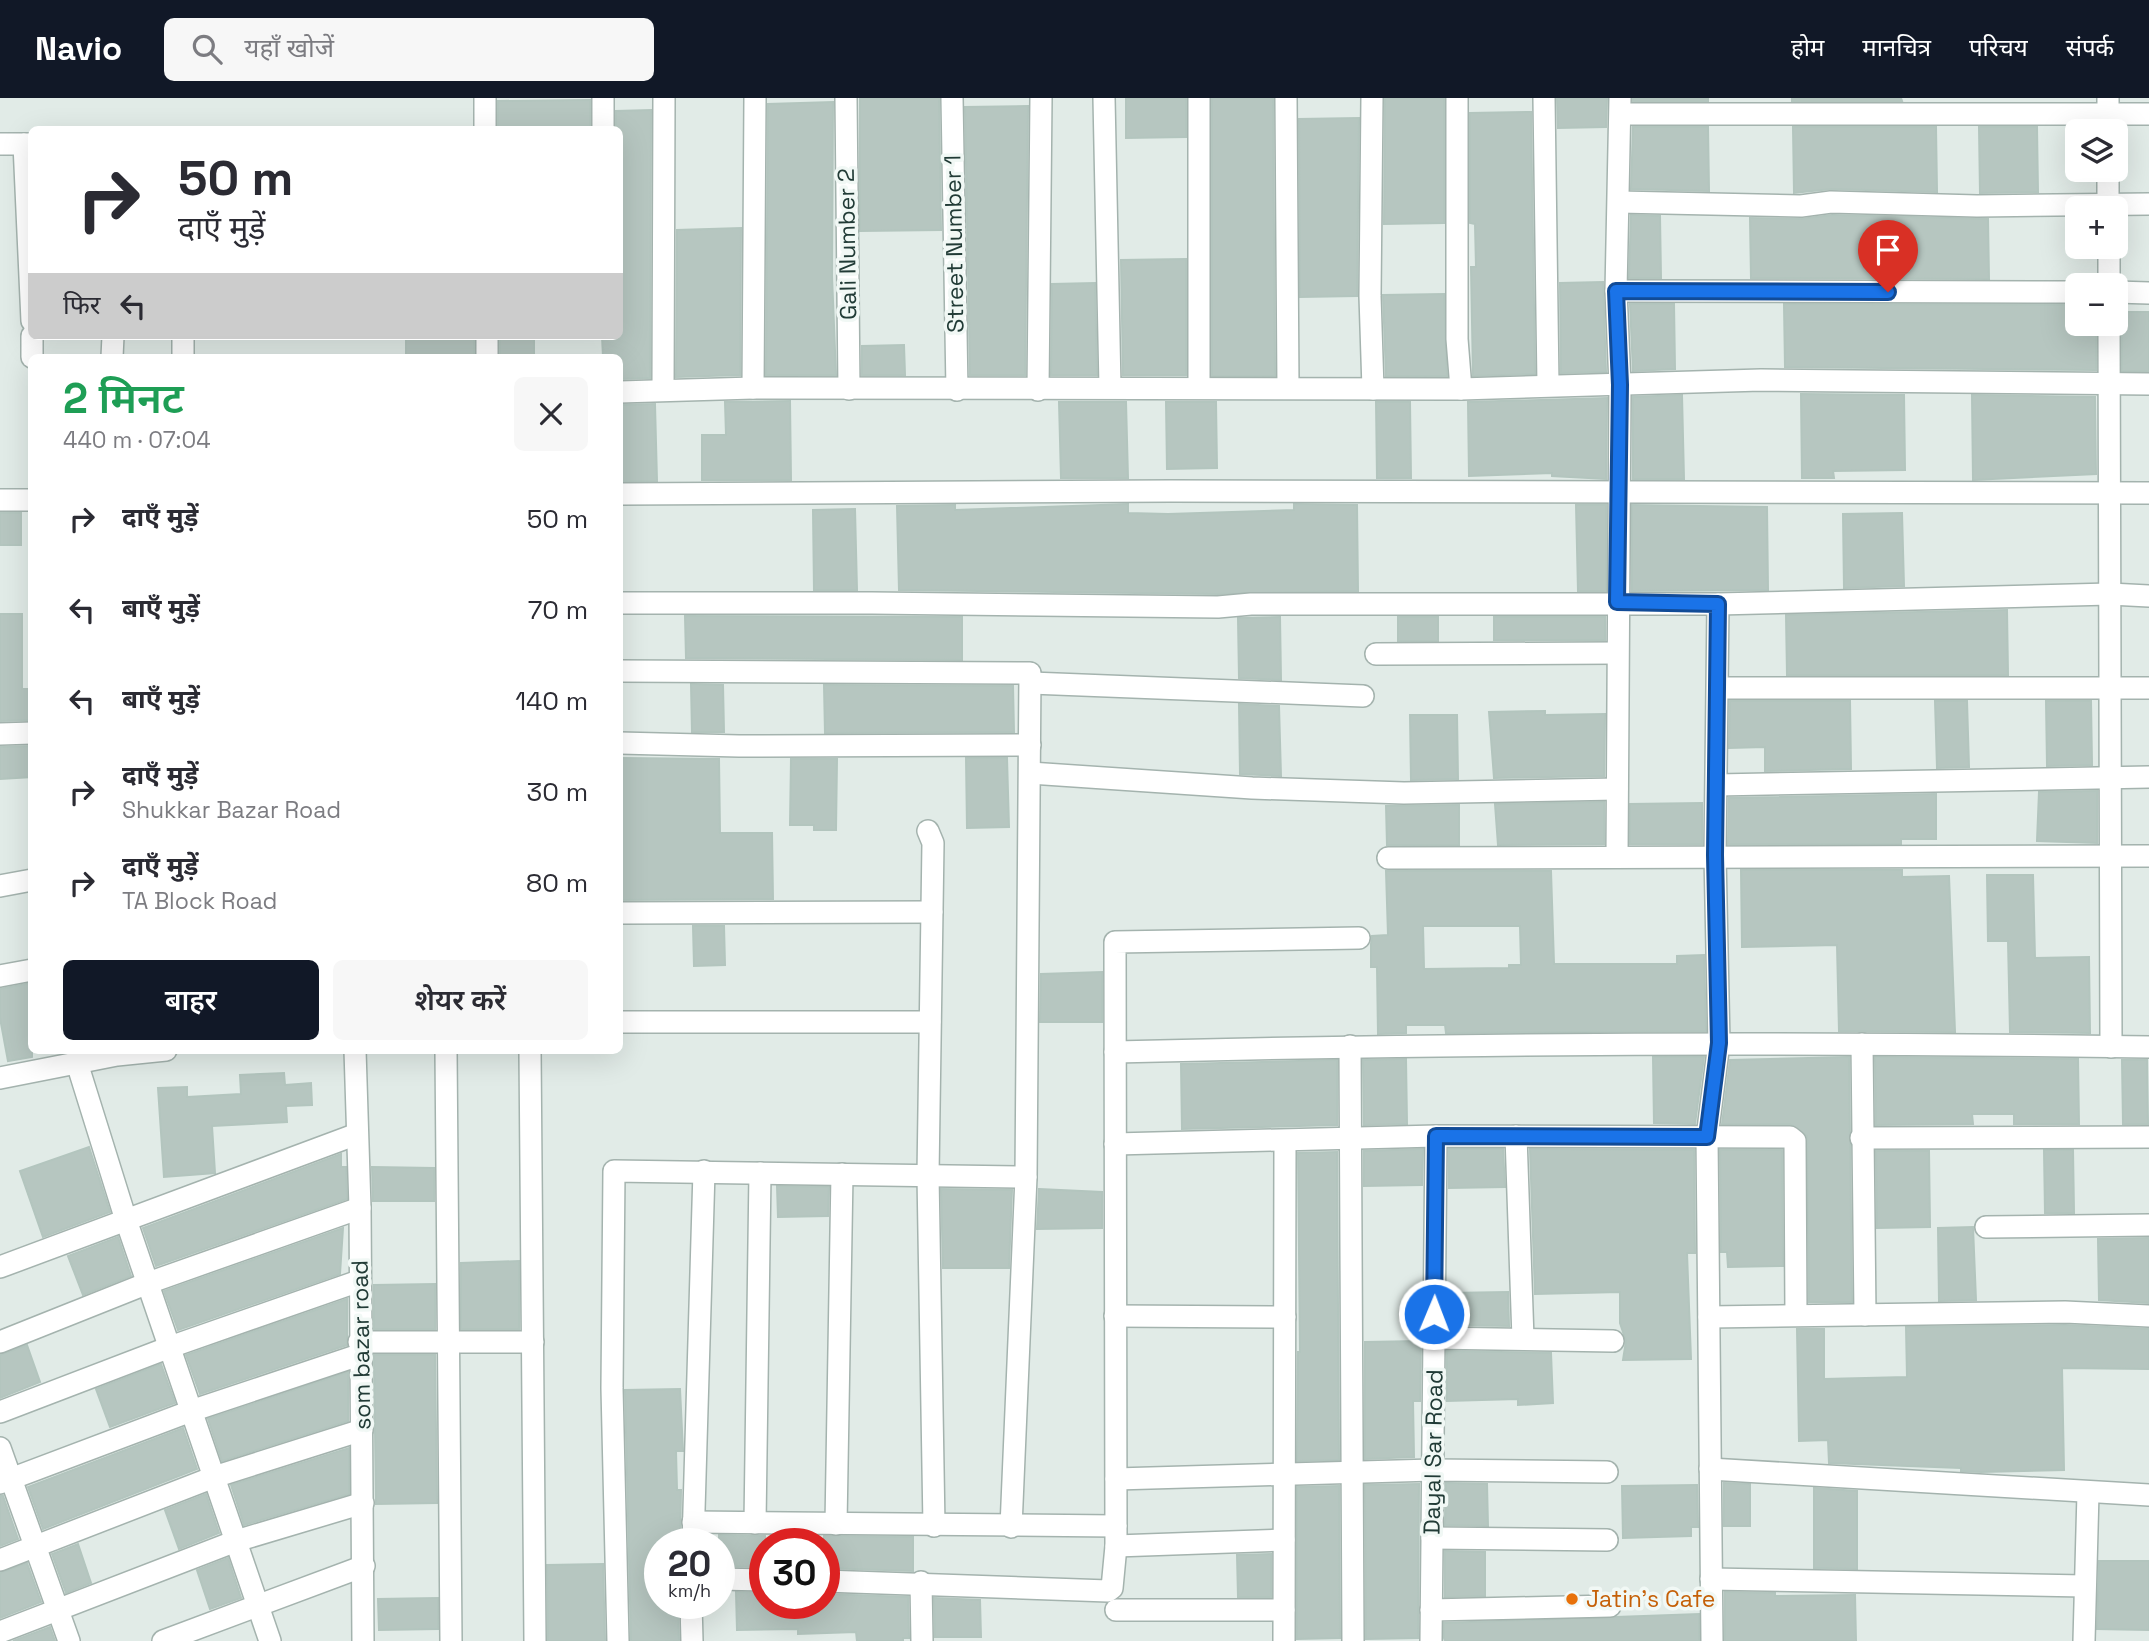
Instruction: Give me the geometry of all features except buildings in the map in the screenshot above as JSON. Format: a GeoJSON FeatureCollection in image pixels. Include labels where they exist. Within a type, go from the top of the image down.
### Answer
{"type":"FeatureCollection","features":[{"type":"Feature","properties":{"kind":"street"},"geometry":{"type":"LineString","coordinates":[[485,98],[485,126]]}},
{"type":"Feature","properties":{"kind":"street"},"geometry":{"type":"LineString","coordinates":[[603,98],[603,126]]}},
{"type":"Feature","properties":{"kind":"street"},"geometry":{"type":"LineString","coordinates":[[663,390],[664,98]]}},
{"type":"Feature","properties":{"kind":"street"},"geometry":{"type":"LineString","coordinates":[[753,388],[755,98]]}},
{"type":"Feature","properties":{"kind":"street","name":"Gali Number 2"},"geometry":{"type":"LineString","coordinates":[[846,98],[849,389]]}},
{"type":"Feature","properties":{"kind":"street","name":"Street Number 1"},"geometry":{"type":"LineString","coordinates":[[952,98],[957,390]]}},
{"type":"Feature","properties":{"kind":"street"},"geometry":{"type":"LineString","coordinates":[[1038,390],[1041,98]]}},
{"type":"Feature","properties":{"kind":"street"},"geometry":{"type":"LineString","coordinates":[[1104,98],[1110,387]]}},
{"type":"Feature","properties":{"kind":"street"},"geometry":{"type":"LineString","coordinates":[[1199,98],[1199,388]]}},
{"type":"Feature","properties":{"kind":"street"},"geometry":{"type":"LineString","coordinates":[[1286,98],[1288,388]]}},
{"type":"Feature","properties":{"kind":"street"},"geometry":{"type":"LineString","coordinates":[[1372,98],[1370,296],[1373,389]]}},
{"type":"Feature","properties":{"kind":"street"},"geometry":{"type":"LineString","coordinates":[[1457,98],[1457,339],[1461,389]]}},
{"type":"Feature","properties":{"kind":"street"},"geometry":{"type":"LineString","coordinates":[[1544,98],[1548,384]]}},
{"type":"Feature","properties":{"kind":"street"},"geometry":{"type":"LineString","coordinates":[[1617,857],[1616,653],[1620,385],[1616,291],[1620,106],[2149,114]]}},
{"type":"Feature","properties":{"kind":"street"},"geometry":{"type":"LineString","coordinates":[[0,144],[28,144]]}},
{"type":"Feature","properties":{"kind":"street"},"geometry":{"type":"LineString","coordinates":[[1619,202],[1801,206],[1831,202],[2065,206]]}},
{"type":"Feature","properties":{"kind":"street"},"geometry":{"type":"LineString","coordinates":[[2128,205],[2149,204]]}},
{"type":"Feature","properties":{"kind":"street"},"geometry":{"type":"LineString","coordinates":[[1616,291],[2065,292]]}},
{"type":"Feature","properties":{"kind":"street"},"geometry":{"type":"LineString","coordinates":[[2128,292],[2149,292]]}},
{"type":"Feature","properties":{"kind":"street"},"geometry":{"type":"LineString","coordinates":[[2109,336],[2113,855],[2111,1047]]}},
{"type":"Feature","properties":{"kind":"street"},"geometry":{"type":"LineString","coordinates":[[623,392],[753,388],[1461,389],[1548,384],[1620,385],[1761,380],[2149,384]]}},
{"type":"Feature","properties":{"kind":"street"},"geometry":{"type":"LineString","coordinates":[[623,495],[2149,493]]}},
{"type":"Feature","properties":{"kind":"street"},"geometry":{"type":"LineString","coordinates":[[0,500],[28,500]]}},
{"type":"Feature","properties":{"kind":"street"},"geometry":{"type":"LineString","coordinates":[[623,603],[1218,607],[1251,604],[1718,604],[2110,594],[2149,596]]}},
{"type":"Feature","properties":{"kind":"street"},"geometry":{"type":"LineString","coordinates":[[1712,1641],[1707,1137],[1719,1043],[1715,855],[1718,604]]}},
{"type":"Feature","properties":{"kind":"street"},"geometry":{"type":"LineString","coordinates":[[1376,654],[1616,653]]}},
{"type":"Feature","properties":{"kind":"street"},"geometry":{"type":"LineString","coordinates":[[623,671],[1030,673],[1026,1177],[1011,1527]]}},
{"type":"Feature","properties":{"kind":"street"},"geometry":{"type":"LineString","coordinates":[[1031,683],[1363,696]]}},
{"type":"Feature","properties":{"kind":"street"},"geometry":{"type":"LineString","coordinates":[[1718,688],[2149,688]]}},
{"type":"Feature","properties":{"kind":"street"},"geometry":{"type":"LineString","coordinates":[[0,734],[28,733]]}},
{"type":"Feature","properties":{"kind":"street"},"geometry":{"type":"LineString","coordinates":[[623,743],[738,746],[1030,745]]}},
{"type":"Feature","properties":{"kind":"street"},"geometry":{"type":"LineString","coordinates":[[1030,773],[1252,788],[1404,793],[1617,789]]}},
{"type":"Feature","properties":{"kind":"street"},"geometry":{"type":"LineString","coordinates":[[1717,785],[2149,777]]}},
{"type":"Feature","properties":{"kind":"street"},"geometry":{"type":"LineString","coordinates":[[928,831],[933,843],[928,1175],[934,1526]]}},
{"type":"Feature","properties":{"kind":"street"},"geometry":{"type":"LineString","coordinates":[[1388,858],[1715,855],[2149,856]]}},
{"type":"Feature","properties":{"kind":"street"},"geometry":{"type":"LineString","coordinates":[[0,886],[28,881]]}},
{"type":"Feature","properties":{"kind":"street"},"geometry":{"type":"LineString","coordinates":[[623,913],[932,912]]}},
{"type":"Feature","properties":{"kind":"street"},"geometry":{"type":"LineString","coordinates":[[840,1581],[921,1582],[1108,1591],[1114,1583],[1116,1536],[1115,942],[1359,937]]}},
{"type":"Feature","properties":{"kind":"street"},"geometry":{"type":"LineString","coordinates":[[0,976],[28,971]]}},
{"type":"Feature","properties":{"kind":"street"},"geometry":{"type":"LineString","coordinates":[[623,1022],[930,1022]]}},
{"type":"Feature","properties":{"kind":"street"},"geometry":{"type":"LineString","coordinates":[[1115,1052],[1350,1046],[1719,1043],[2149,1047]]}},
{"type":"Feature","properties":{"kind":"street"},"geometry":{"type":"LineString","coordinates":[[1862,1044],[1861,1138],[1866,1315]]}},
{"type":"Feature","properties":{"kind":"street"},"geometry":{"type":"LineString","coordinates":[[1350,1046],[1353,1641]]}},
{"type":"Feature","properties":{"kind":"street"},"geometry":{"type":"LineString","coordinates":[[0,1078],[113,1054]]}},
{"type":"Feature","properties":{"kind":"street","name":"som bazar road"},"geometry":{"type":"LineString","coordinates":[[355,1054],[360,1208],[363,1641]]}},
{"type":"Feature","properties":{"kind":"street"},"geometry":{"type":"LineString","coordinates":[[446,1054],[451,1641]]}},
{"type":"Feature","properties":{"kind":"street"},"geometry":{"type":"LineString","coordinates":[[530,1054],[535,1641]]}},
{"type":"Feature","properties":{"kind":"street"},"geometry":{"type":"LineString","coordinates":[[77,1063],[126,1220],[270,1641]]}},
{"type":"Feature","properties":{"kind":"street"},"geometry":{"type":"LineString","coordinates":[[0,1267],[357,1134]]}},
{"type":"Feature","properties":{"kind":"street"},"geometry":{"type":"LineString","coordinates":[[1115,1144],[1436,1136],[1790,1137],[1795,1141],[1796,1315]]}},
{"type":"Feature","properties":{"kind":"street","name":"Dayal Sar Road"},"geometry":{"type":"LineString","coordinates":[[1431,1641],[1436,1136]]}},
{"type":"Feature","properties":{"kind":"street"},"geometry":{"type":"LineString","coordinates":[[1516,1136],[1523,1339]]}},
{"type":"Feature","properties":{"kind":"street"},"geometry":{"type":"LineString","coordinates":[[1861,1138],[2149,1137]]}},
{"type":"Feature","properties":{"kind":"street"},"geometry":{"type":"LineString","coordinates":[[1284,1641],[1285,1140]]}},
{"type":"Feature","properties":{"kind":"street"},"geometry":{"type":"LineString","coordinates":[[618,1641],[612,1388],[614,1171],[1026,1177]]}},
{"type":"Feature","properties":{"kind":"street"},"geometry":{"type":"LineString","coordinates":[[693,1528],[704,1171]]}},
{"type":"Feature","properties":{"kind":"street"},"geometry":{"type":"LineString","coordinates":[[755,1523],[760,1172]]}},
{"type":"Feature","properties":{"kind":"street"},"geometry":{"type":"LineString","coordinates":[[836,1524],[842,1174]]}},
{"type":"Feature","properties":{"kind":"street"},"geometry":{"type":"LineString","coordinates":[[0,1342],[148,1283],[360,1208]]}},
{"type":"Feature","properties":{"kind":"street"},"geometry":{"type":"LineString","coordinates":[[1986,1227],[2149,1225]]}},
{"type":"Feature","properties":{"kind":"street"},"geometry":{"type":"LineString","coordinates":[[0,1412],[170,1347],[359,1281]]}},
{"type":"Feature","properties":{"kind":"street"},"geometry":{"type":"LineString","coordinates":[[1709,1317],[2065,1312],[2149,1316]]}},
{"type":"Feature","properties":{"kind":"street"},"geometry":{"type":"LineString","coordinates":[[1115,1316],[1285,1317]]}},
{"type":"Feature","properties":{"kind":"street"},"geometry":{"type":"LineString","coordinates":[[1434,1338],[1613,1341]]}},
{"type":"Feature","properties":{"kind":"street"},"geometry":{"type":"LineString","coordinates":[[6,1481],[359,1348],[447,1342],[533,1342]]}},
{"type":"Feature","properties":{"kind":"street"},"geometry":{"type":"LineString","coordinates":[[0,1560],[214,1476],[362,1430]]}},
{"type":"Feature","properties":{"kind":"street"},"geometry":{"type":"LineString","coordinates":[[0,1448],[6,1481],[36,1546],[69,1641]]}},
{"type":"Feature","properties":{"kind":"street"},"geometry":{"type":"LineString","coordinates":[[1710,1469],[2149,1495]]}},
{"type":"Feature","properties":{"kind":"street"},"geometry":{"type":"LineString","coordinates":[[1116,1479],[1433,1470],[1607,1472]]}},
{"type":"Feature","properties":{"kind":"street"},"geometry":{"type":"LineString","coordinates":[[2084,1641],[2088,1493]]}},
{"type":"Feature","properties":{"kind":"street"},"geometry":{"type":"LineString","coordinates":[[0,1632],[236,1541],[363,1503]]}},
{"type":"Feature","properties":{"kind":"street"},"geometry":{"type":"LineString","coordinates":[[724,1528],[755,1523],[1011,1527],[1116,1536],[1284,1540]]}},
{"type":"Feature","properties":{"kind":"street"},"geometry":{"type":"LineString","coordinates":[[1432,1538],[1607,1539]]}},
{"type":"Feature","properties":{"kind":"street"},"geometry":{"type":"LineString","coordinates":[[163,1641],[364,1566]]}},
{"type":"Feature","properties":{"kind":"street"},"geometry":{"type":"LineString","coordinates":[[1711,1579],[2084,1586]]}},
{"type":"Feature","properties":{"kind":"street"},"geometry":{"type":"LineString","coordinates":[[921,1582],[922,1641]]}},
{"type":"Feature","properties":{"kind":"street"},"geometry":{"type":"LineString","coordinates":[[1431,1610],[1610,1606]]}},
{"type":"Feature","properties":{"kind":"street"},"geometry":{"type":"LineString","coordinates":[[1116,1611],[1284,1611]]}},
{"type":"Feature","properties":{"kind":"street"},"geometry":{"type":"LineString","coordinates":[[691,1619],[692,1641]]}},
{"type":"Feature","properties":{"kind":"place","name":"Jatin's Cafe"},"geometry":{"type":"Point","coordinates":[1572,1599]}},
{"type":"Feature","properties":{"kind":"route"},"geometry":{"type":"LineString","coordinates":[[1434,1314],[1436,1136],[1707,1137],[1719,1043],[1715,855],[1718,604],[1617,602],[1620,385],[1616,291],[1888,292]]}}]}
